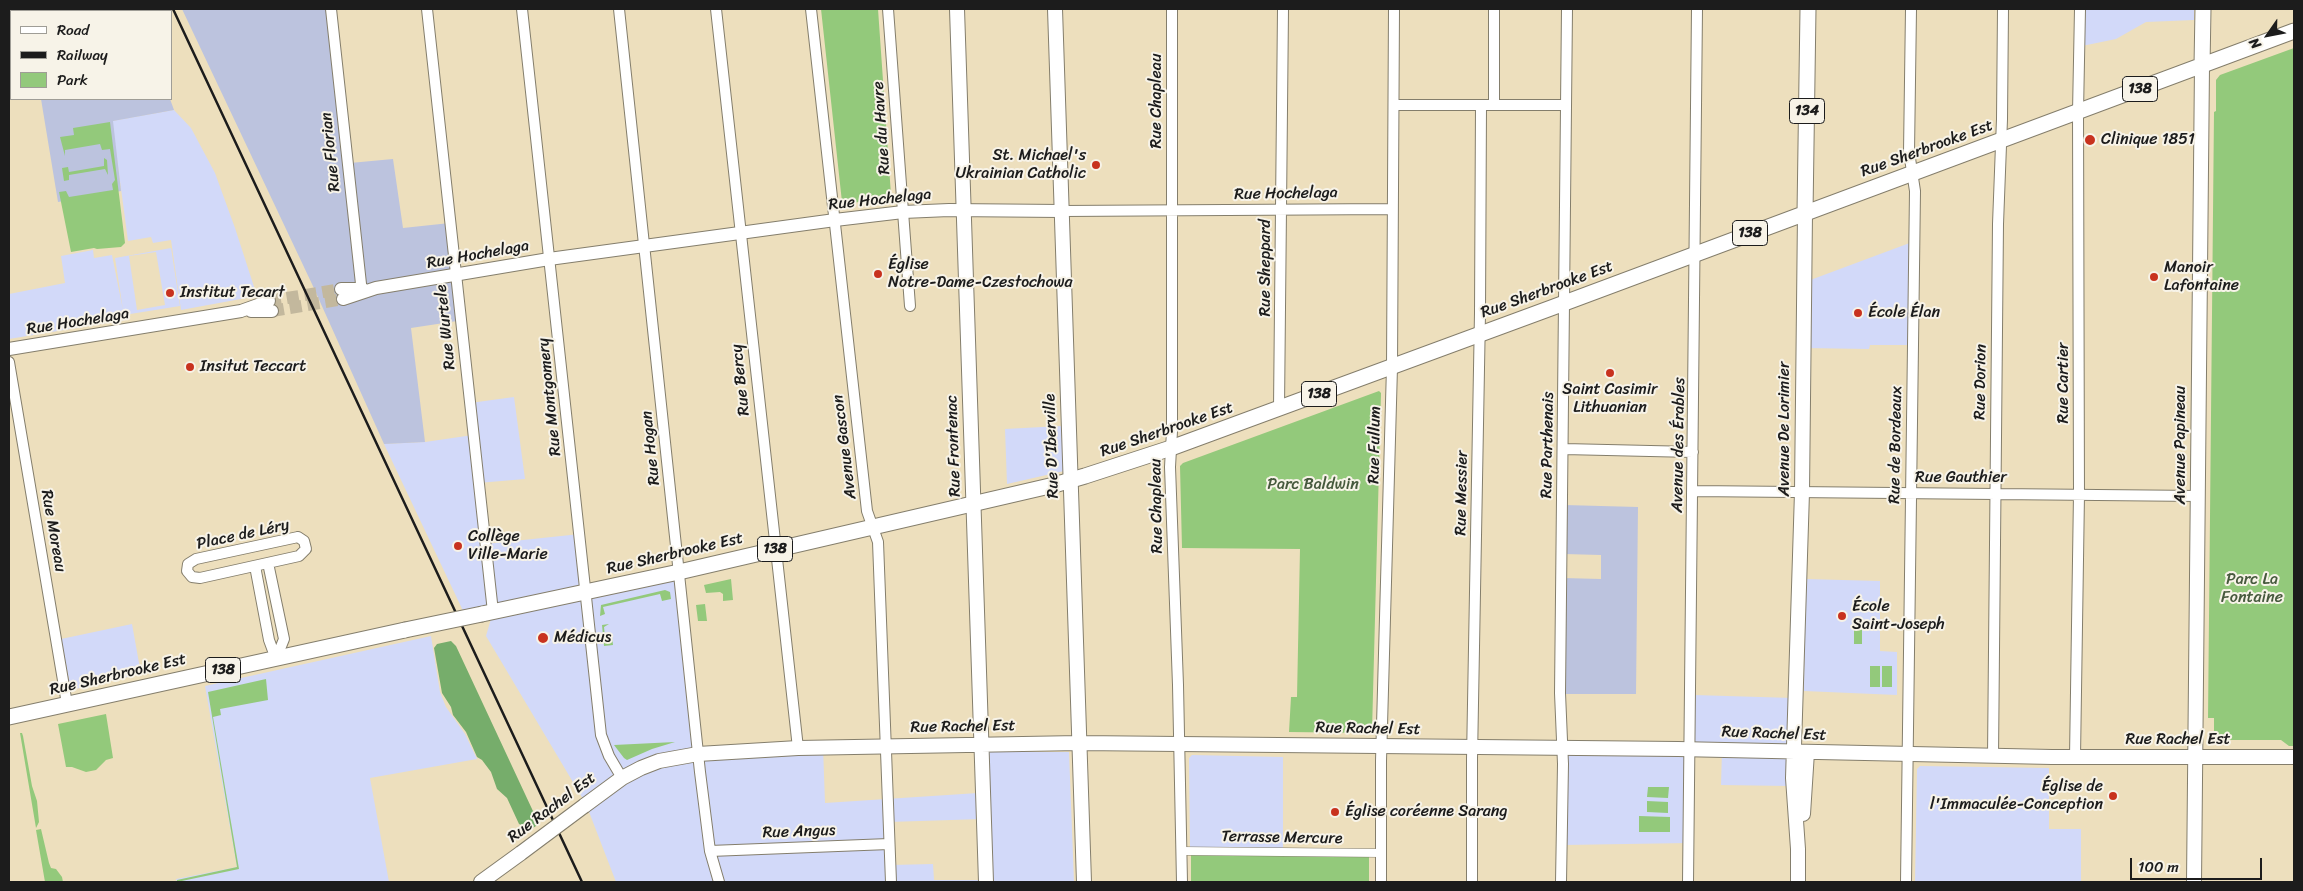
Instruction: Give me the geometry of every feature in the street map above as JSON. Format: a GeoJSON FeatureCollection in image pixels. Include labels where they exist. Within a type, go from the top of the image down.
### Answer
{"type":"FeatureCollection","features":[{"type":"Feature","properties":{"kind":"main road","name":"Rue Frontenac"},"geometry":{"type":"LineString","coordinates":[[957,9],[983,744],[986,882]]}},
{"type":"Feature","properties":{"kind":"main road","name":"Rue D'Iberville"},"geometry":{"type":"LineString","coordinates":[[1055,9],[1084,882]]}},
{"type":"Feature","properties":{"kind":"main road","name":"Avenue De Lorimier"},"geometry":{"type":"LineString","coordinates":[[1798,882],[1798,848],[1793,778],[1800,752],[1808,9]]}},
{"type":"Feature","properties":{"kind":"main road","name":"Avenue Papineau"},"geometry":{"type":"LineString","coordinates":[[2194,882],[2203,9]]}},
{"type":"Feature","properties":{"kind":"main road","name":"Rue Sherbrooke Est"},"geometry":{"type":"LineString","coordinates":[[9,717],[405,630],[585,593],[1070,481],[1171,448],[1392,367],[2294,31]]}},
{"type":"Feature","properties":{"kind":"main road","name":"Rue Rachel Est"},"geometry":{"type":"LineString","coordinates":[[481,882],[622,778],[659,761],[698,754],[798,748],[1079,743],[1690,749],[1906,755],[2075,757],[2294,757]]}},
{"type":"Feature","properties":{"kind":"street","name":"Rue Florian"},"geometry":{"type":"LineString","coordinates":[[331,9],[362,291]]}},
{"type":"Feature","properties":{"kind":"street","name":"Rue Wurtele"},"geometry":{"type":"LineString","coordinates":[[426,9],[456,275],[488,613]]}},
{"type":"Feature","properties":{"kind":"street","name":"Rue Montgomery"},"geometry":{"type":"LineString","coordinates":[[522,9],[601,735],[609,756],[622,778]]}},
{"type":"Feature","properties":{"kind":"street","name":"Rue Hogan"},"geometry":{"type":"LineString","coordinates":[[619,9],[698,754],[710,851],[719,882]]}},
{"type":"Feature","properties":{"kind":"street","name":"Rue Bercy"},"geometry":{"type":"LineString","coordinates":[[716,9],[798,748]]}},
{"type":"Feature","properties":{"kind":"street","name":"Avenue Gascon"},"geometry":{"type":"LineString","coordinates":[[811,9],[867,511],[878,542],[891,882]]}},
{"type":"Feature","properties":{"kind":"street","name":"Rue du Havre"},"geometry":{"type":"LineString","coordinates":[[888,9],[910,306]]}},
{"type":"Feature","properties":{"kind":"street","name":"Rue Chapleau"},"geometry":{"type":"LineString","coordinates":[[1172,9],[1170,466],[1180,744],[1182,882]]}},
{"type":"Feature","properties":{"kind":"street","name":"Rue Sheppard"},"geometry":{"type":"LineString","coordinates":[[1279,408],[1283,9]]}},
{"type":"Feature","properties":{"kind":"street","name":"Rue Fullum"},"geometry":{"type":"LineString","coordinates":[[1381,882],[1382,746],[1392,367],[1394,9]]}},
{"type":"Feature","properties":{"kind":"street"},"geometry":{"type":"LineString","coordinates":[[1494,9],[1494,105]]}},
{"type":"Feature","properties":{"kind":"street","name":"Rue Parthenais"},"geometry":{"type":"LineString","coordinates":[[1561,882],[1560,693],[1564,449],[1567,9]]}},
{"type":"Feature","properties":{"kind":"street","name":"Avenue des Érables"},"geometry":{"type":"LineString","coordinates":[[1688,882],[1694,452],[1697,9]]}},
{"type":"Feature","properties":{"kind":"street","name":"Rue de Bordeaux"},"geometry":{"type":"LineString","coordinates":[[1906,882],[1906,755],[1915,191],[1909,152],[1911,9]]}},
{"type":"Feature","properties":{"kind":"street","name":"Rue Dorion"},"geometry":{"type":"LineString","coordinates":[[1993,756],[1995,493],[2003,9]]}},
{"type":"Feature","properties":{"kind":"street","name":"Rue Cartier"},"geometry":{"type":"LineString","coordinates":[[2075,757],[2079,494],[2078,112],[2080,9]]}},
{"type":"Feature","properties":{"kind":"street","name":"Rue Messier"},"geometry":{"type":"LineString","coordinates":[[1472,882],[1481,105]]}},
{"type":"Feature","properties":{"kind":"street"},"geometry":{"type":"LineString","coordinates":[[1394,106],[1566,105]]}},
{"type":"Feature","properties":{"kind":"street","name":"Rue Hochelaga"},"geometry":{"type":"LineString","coordinates":[[342,294],[549,259],[740,232],[903,212],[1392,209]]}},
{"type":"Feature","properties":{"kind":"street","name":"Rue Hochelaga"},"geometry":{"type":"LineString","coordinates":[[9,350],[271,306]]}},
{"type":"Feature","properties":{"kind":"street","name":"Rue Moreau"},"geometry":{"type":"LineString","coordinates":[[9,362],[67,704]]}},
{"type":"Feature","properties":{"kind":"street"},"geometry":{"type":"LineString","coordinates":[[1564,449],[1694,452]]}},
{"type":"Feature","properties":{"kind":"street","name":"Rue Gauthier"},"geometry":{"type":"LineString","coordinates":[[1693,491],[2199,496]]}},
{"type":"Feature","properties":{"kind":"street","name":"Place de Léry"},"geometry":{"type":"LineString","coordinates":[[298,537],[304,541],[306,549],[302,555],[254,566],[196,578],[189,575],[187,567],[188,564],[196,559],[298,537]]}},
{"type":"Feature","properties":{"kind":"street","name":"Place de Léry"},"geometry":{"type":"LineString","coordinates":[[268,563],[284,638],[276,659]]}},
{"type":"Feature","properties":{"kind":"street","name":"Place de Léry"},"geometry":{"type":"LineString","coordinates":[[254,566],[269,640],[276,659]]}},
{"type":"Feature","properties":{"kind":"street","name":"Rue Angus"},"geometry":{"type":"LineString","coordinates":[[710,851],[889,844]]}},
{"type":"Feature","properties":{"kind":"street","name":"Terrasse Mercure"},"geometry":{"type":"LineString","coordinates":[[1182,851],[1382,853]]}},
{"type":"Feature","properties":{"kind":"shaded area"},"geometry":{"type":"Polygon","coordinates":[[[134,9],[134,10],[26,10],[134,9]]]}},
{"type":"Feature","properties":{"kind":"shaded area"},"geometry":{"type":"Polygon","coordinates":[[[182,9],[328,9],[350,163],[393,159],[403,228],[450,223],[457,321],[411,328],[425,442],[384,444],[312,284],[182,9]]]}},
{"type":"Feature","properties":{"kind":"shaded area"},"geometry":{"type":"Polygon","coordinates":[[[2083,9],[2194,9],[2194,20],[2146,22],[2116,39],[2082,46],[2083,9]]]}},
{"type":"Feature","properties":{"kind":"shaded area"},"geometry":{"type":"Polygon","coordinates":[[[41,100],[170,100],[174,110],[113,121],[121,191],[58,202],[41,100]]]}},
{"type":"Feature","properties":{"kind":"shaded area"},"geometry":{"type":"Polygon","coordinates":[[[174,110],[191,128],[215,173],[257,296],[181,310],[171,240],[153,243],[151,237],[128,241],[112,121],[174,110]]]}},
{"type":"Feature","properties":{"kind":"shaded area","name":"École Élan"},"geometry":{"type":"Polygon","coordinates":[[[1915,241],[1911,345],[1870,345],[1869,349],[1803,348],[1805,282],[1915,241]]]}},
{"type":"Feature","properties":{"kind":"shaded area"},"geometry":{"type":"Polygon","coordinates":[[[171,248],[180,306],[124,315],[125,320],[9,339],[9,294],[65,283],[61,256],[93,250],[94,258],[112,255],[123,310],[115,258],[171,248]],[[156,252],[129,256],[137,310],[165,305],[156,252]]]}},
{"type":"Feature","properties":{"kind":"shaded area","name":"Collège Ville-Marie"},"geometry":{"type":"Polygon","coordinates":[[[514,397],[525,479],[478,483],[489,610],[465,615],[384,444],[425,442],[473,435],[470,403],[514,397]]]}},
{"type":"Feature","properties":{"kind":"shaded area"},"geometry":{"type":"Polygon","coordinates":[[[1061,426],[1064,471],[1007,484],[1005,429],[1061,426]]]}},
{"type":"Feature","properties":{"kind":"shaded area"},"geometry":{"type":"Polygon","coordinates":[[[1564,505],[1638,507],[1636,694],[1564,694],[1563,578],[1601,579],[1601,555],[1564,554],[1564,505]]]}},
{"type":"Feature","properties":{"kind":"shaded area"},"geometry":{"type":"Polygon","coordinates":[[[580,534],[585,592],[679,572],[698,753],[823,747],[825,803],[978,793],[988,752],[1069,752],[1074,882],[616,882],[586,804],[486,636],[493,612],[485,544],[580,534]],[[983,819],[888,822],[891,865],[933,864],[934,880],[985,880],[983,819]]]}},
{"type":"Feature","properties":{"kind":"shaded area","name":"École Saint-Joseph"},"geometry":{"type":"Polygon","coordinates":[[[1805,579],[1880,581],[1880,651],[1897,652],[1897,695],[1804,691],[1805,579]]]}},
{"type":"Feature","properties":{"kind":"shaded area"},"geometry":{"type":"Polygon","coordinates":[[[132,624],[141,674],[71,690],[61,639],[132,624]]]}},
{"type":"Feature","properties":{"kind":"shaded area"},"geometry":{"type":"Polygon","coordinates":[[[431,636],[440,692],[446,707],[465,734],[477,759],[370,778],[389,882],[177,882],[176,879],[237,867],[205,686],[431,636]]]}},
{"type":"Feature","properties":{"kind":"shaded area"},"geometry":{"type":"Polygon","coordinates":[[[1694,695],[1793,698],[1790,786],[1721,785],[1722,750],[1693,748],[1694,695]]]}},
{"type":"Feature","properties":{"kind":"shaded area"},"geometry":{"type":"Polygon","coordinates":[[[1561,748],[1690,749],[1689,843],[1564,845],[1561,748]]]}},
{"type":"Feature","properties":{"kind":"shaded area"},"geometry":{"type":"Polygon","coordinates":[[[1192,755],[1283,757],[1283,848],[1190,848],[1189,758],[1192,755]]]}},
{"type":"Feature","properties":{"kind":"shaded area"},"geometry":{"type":"Polygon","coordinates":[[[1920,766],[2049,768],[2049,829],[2081,829],[2081,882],[1915,882],[1917,769],[1920,766]]]}},
{"type":"Feature","properties":{"kind":"green space"},"geometry":{"type":"Polygon","coordinates":[[[821,9],[878,9],[891,195],[889,198],[844,204],[842,202],[821,9]]]}},
{"type":"Feature","properties":{"kind":"green space","name":"Parc La Fontaine"},"geometry":{"type":"Polygon","coordinates":[[[2294,48],[2294,746],[2289,746],[2281,740],[2214,740],[2214,718],[2208,718],[2214,112],[2216,111],[2216,80],[2220,75],[2294,48]]]}},
{"type":"Feature","properties":{"kind":"green space"},"geometry":{"type":"Polygon","coordinates":[[[110,122],[125,243],[121,247],[94,248],[71,252],[59,192],[66,191],[69,197],[113,190],[112,184],[115,180],[110,149],[102,150],[100,144],[65,150],[65,156],[60,137],[74,135],[73,128],[110,122]]]}},
{"type":"Feature","properties":{"kind":"green space"},"geometry":{"type":"Polygon","coordinates":[[[104,158],[107,160],[108,175],[105,169],[69,175],[69,180],[64,181],[62,168],[68,167],[69,172],[104,166],[104,158]]]}},
{"type":"Feature","properties":{"kind":"green space","name":"Parc Baldwin"},"geometry":{"type":"Polygon","coordinates":[[[1379,391],[1381,393],[1372,731],[1370,733],[1289,732],[1291,697],[1297,697],[1300,549],[1182,548],[1180,466],[1183,463],[1379,391]]]}},
{"type":"Feature","properties":{"kind":"green space"},"geometry":{"type":"Polygon","coordinates":[[[731,579],[733,600],[723,601],[723,594],[720,592],[706,593],[704,585],[731,579]]]}},
{"type":"Feature","properties":{"kind":"green space"},"geometry":{"type":"Polygon","coordinates":[[[665,590],[670,592],[671,599],[662,601],[660,594],[603,607],[605,614],[600,616],[601,605],[665,590]]]}},
{"type":"Feature","properties":{"kind":"green space"},"geometry":{"type":"Polygon","coordinates":[[[705,604],[707,621],[698,621],[696,605],[705,604]]]}},
{"type":"Feature","properties":{"kind":"green space"},"geometry":{"type":"Polygon","coordinates":[[[609,624],[604,627],[605,637],[612,637],[613,645],[604,646],[602,625],[609,624]]]}},
{"type":"Feature","properties":{"kind":"green space"},"geometry":{"type":"Polygon","coordinates":[[[1854,624],[1862,624],[1862,644],[1854,644],[1854,624]]]}},
{"type":"Feature","properties":{"kind":"green space"},"geometry":{"type":"Polygon","coordinates":[[[451,641],[456,646],[539,824],[530,830],[519,824],[507,798],[497,789],[491,772],[482,760],[477,757],[466,732],[453,715],[451,707],[442,693],[434,648],[437,644],[451,641]]]}},
{"type":"Feature","properties":{"kind":"green space"},"geometry":{"type":"Polygon","coordinates":[[[1870,666],[1880,666],[1880,687],[1870,687],[1870,666]]]}},
{"type":"Feature","properties":{"kind":"green space"},"geometry":{"type":"Polygon","coordinates":[[[1882,666],[1892,666],[1892,687],[1882,687],[1882,666]]]}},
{"type":"Feature","properties":{"kind":"green space"},"geometry":{"type":"Polygon","coordinates":[[[266,679],[268,700],[220,709],[221,715],[213,717],[239,869],[177,882],[177,880],[237,867],[208,692],[266,679]]]}},
{"type":"Feature","properties":{"kind":"green space"},"geometry":{"type":"Polygon","coordinates":[[[106,714],[113,758],[106,760],[96,770],[86,772],[66,767],[58,724],[106,714]]]}},
{"type":"Feature","properties":{"kind":"green space"},"geometry":{"type":"Polygon","coordinates":[[[20,733],[23,736],[32,786],[37,801],[39,822],[36,828],[20,733]]]}},
{"type":"Feature","properties":{"kind":"green space"},"geometry":{"type":"Polygon","coordinates":[[[675,742],[652,749],[627,760],[614,745],[675,742]]]}},
{"type":"Feature","properties":{"kind":"green space"},"geometry":{"type":"Polygon","coordinates":[[[1648,787],[1669,787],[1668,798],[1647,797],[1648,787]]]}},
{"type":"Feature","properties":{"kind":"green space"},"geometry":{"type":"Polygon","coordinates":[[[1647,801],[1668,802],[1668,813],[1647,812],[1647,801]]]}},
{"type":"Feature","properties":{"kind":"green space"},"geometry":{"type":"Polygon","coordinates":[[[1639,816],[1670,817],[1670,832],[1639,832],[1639,816]]]}},
{"type":"Feature","properties":{"kind":"green space"},"geometry":{"type":"Polygon","coordinates":[[[41,829],[51,868],[56,869],[63,882],[45,882],[36,830],[41,829]]]}},
{"type":"Feature","properties":{"kind":"green space"},"geometry":{"type":"Polygon","coordinates":[[[1285,852],[1369,857],[1369,882],[1191,882],[1191,853],[1285,852]]]}},
{"type":"Feature","properties":{"kind":"tunnel"},"geometry":{"type":"LineString","coordinates":[[269,301],[341,289]]}},
{"type":"Feature","properties":{"kind":"tunnel"},"geometry":{"type":"LineString","coordinates":[[272,311],[343,299]]}},
{"type":"Feature","properties":{"kind":"railway"},"geometry":{"type":"LineString","coordinates":[[173,9],[582,882]]}},
{"type":"Feature","properties":{"kind":"place","name":"Clinique 1851"},"geometry":{"type":"Point","coordinates":[2090,140]}},
{"type":"Feature","properties":{"kind":"place","name":"St. Michael's Ukrainian Catholic"},"geometry":{"type":"Point","coordinates":[1096,165]}},
{"type":"Feature","properties":{"kind":"place","name":"Église Notre-Dame-Czestochowa"},"geometry":{"type":"Point","coordinates":[878,274]}},
{"type":"Feature","properties":{"kind":"place","name":"Manoir Lafontaine"},"geometry":{"type":"Point","coordinates":[2154,277]}},
{"type":"Feature","properties":{"kind":"place","name":"Institut Tecart"},"geometry":{"type":"Point","coordinates":[170,293]}},
{"type":"Feature","properties":{"kind":"place","name":"École Élan"},"geometry":{"type":"Point","coordinates":[1858,313]}},
{"type":"Feature","properties":{"kind":"place","name":"Insitut Teccart"},"geometry":{"type":"Point","coordinates":[190,367]}},
{"type":"Feature","properties":{"kind":"place","name":"Saint Casimir Lithuanian"},"geometry":{"type":"Point","coordinates":[1610,373]}},
{"type":"Feature","properties":{"kind":"place","name":"Collège Ville-Marie"},"geometry":{"type":"Point","coordinates":[458,546]}},
{"type":"Feature","properties":{"kind":"place","name":"École Saint-Joseph"},"geometry":{"type":"Point","coordinates":[1842,616]}},
{"type":"Feature","properties":{"kind":"place","name":"Médicus"},"geometry":{"type":"Point","coordinates":[543,638]}},
{"type":"Feature","properties":{"kind":"place","name":"Église de l'Immaculée-Conception"},"geometry":{"type":"Point","coordinates":[2113,796]}},
{"type":"Feature","properties":{"kind":"place","name":"Église coréenne Sarang"},"geometry":{"type":"Point","coordinates":[1335,812]}}]}
